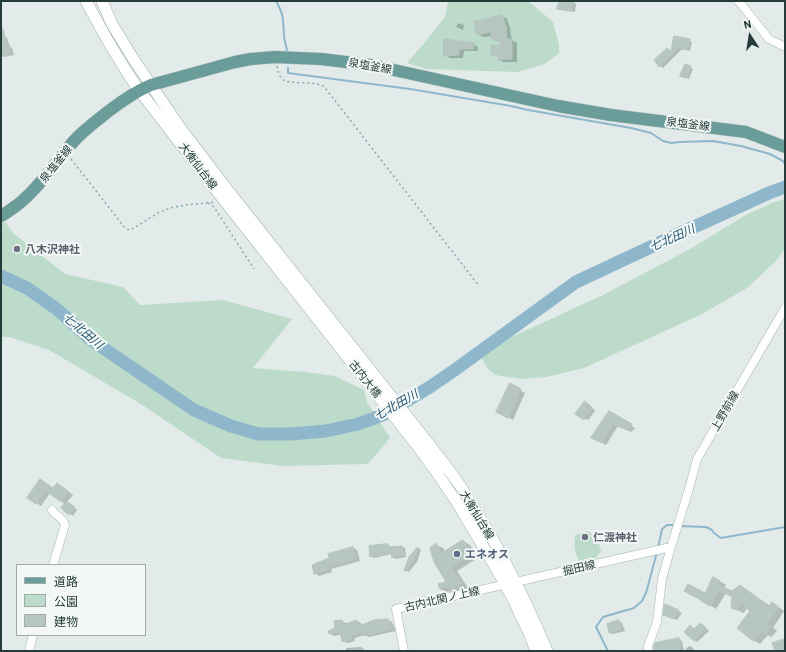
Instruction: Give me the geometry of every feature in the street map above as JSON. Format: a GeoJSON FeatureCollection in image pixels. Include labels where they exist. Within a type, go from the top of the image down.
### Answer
{"type":"FeatureCollection","features":[{"type":"Feature","properties":{"kind":"main road","name":"大衡仙台線"},"geometry":{"type":"LineString","coordinates":[[86,1],[106,38],[139,90],[223,199],[327,322]]}},
{"type":"Feature","properties":{"kind":"main road","name":"大衡仙台線"},"geometry":{"type":"LineString","coordinates":[[102,1],[112,24],[134,60],[181,129],[327,322]]}},
{"type":"Feature","properties":{"kind":"main road","name":"泉塩釜線"},"geometry":{"type":"LineString","coordinates":[[1,216],[6,214],[39,185],[78,136],[125,98],[151,85],[251,59],[275,57],[321,59],[370,65],[558,106],[611,115],[746,132],[785,146]]}},
{"type":"Feature","properties":{"kind":"main road","name":"古内大橋"},"geometry":{"type":"LineString","coordinates":[[327,322],[413,432]]}},
{"type":"Feature","properties":{"kind":"main road","name":"大衡仙台線"},"geometry":{"type":"LineString","coordinates":[[413,432],[420,441],[446,466],[473,506],[492,539],[510,583],[536,625],[547,651]]}},
{"type":"Feature","properties":{"kind":"main road","name":"大衡仙台線"},"geometry":{"type":"LineString","coordinates":[[510,583],[512,597],[536,651]]}},
{"type":"Feature","properties":{"kind":"street"},"geometry":{"type":"LineString","coordinates":[[738,1],[769,39],[785,47]]}},
{"type":"Feature","properties":{"kind":"street","name":"上野前線"},"geometry":{"type":"LineString","coordinates":[[667,548],[676,530],[697,459],[785,308]]}},
{"type":"Feature","properties":{"kind":"street"},"geometry":{"type":"LineString","coordinates":[[52,510],[54,514],[63,520],[65,525],[53,564]]}},
{"type":"Feature","properties":{"kind":"street"},"geometry":{"type":"LineString","coordinates":[[648,651],[648,646],[657,622],[667,548]]}},
{"type":"Feature","properties":{"kind":"street","name":"掘田線"},"geometry":{"type":"LineString","coordinates":[[510,583],[667,548]]}},
{"type":"Feature","properties":{"kind":"street","name":"古内北関ノ上線"},"geometry":{"type":"LineString","coordinates":[[404,651],[396,610],[510,583]]}},
{"type":"Feature","properties":{"kind":"street"},"geometry":{"type":"LineString","coordinates":[[29,651],[33,636]]}},
{"type":"Feature","properties":{"kind":"path"},"geometry":{"type":"LineString","coordinates":[[275,57],[279,74],[282,79],[287,82],[313,83],[321,85],[326,89],[479,286]]}},
{"type":"Feature","properties":{"kind":"path"},"geometry":{"type":"LineString","coordinates":[[65,152],[125,228],[129,230],[158,213],[170,208],[206,202],[217,202],[223,199]]}},
{"type":"Feature","properties":{"kind":"path"},"geometry":{"type":"LineString","coordinates":[[206,202],[214,207],[254,269]]}},
{"type":"Feature","properties":{"kind":"green space"},"geometry":{"type":"Polygon","coordinates":[[[448,1],[528,1],[553,22],[559,44],[559,53],[545,64],[517,72],[426,69],[407,63],[445,17],[448,1]]]}},
{"type":"Feature","properties":{"kind":"green space"},"geometry":{"type":"Polygon","coordinates":[[[785,199],[785,249],[776,261],[747,288],[700,315],[584,368],[547,377],[521,379],[495,375],[487,368],[480,355],[480,352],[605,294],[690,249],[746,215],[774,202],[785,199]]]}},
{"type":"Feature","properties":{"kind":"green space"},"geometry":{"type":"Polygon","coordinates":[[[1,216],[13,233],[65,274],[123,287],[140,305],[223,300],[292,319],[253,368],[335,376],[364,390],[367,402],[390,438],[368,464],[283,466],[221,458],[141,404],[49,350],[10,337],[1,337],[1,216]]]}},
{"type":"Feature","properties":{"kind":"green space"},"geometry":{"type":"Polygon","coordinates":[[[588,531],[594,535],[601,552],[595,558],[580,562],[575,549],[575,535],[588,531]]]}},
{"type":"Feature","properties":{"kind":"building"},"geometry":{"type":"Polygon","coordinates":[[[559,1],[574,1],[572,11],[557,9],[559,1]]]}},
{"type":"Feature","properties":{"kind":"building"},"geometry":{"type":"Polygon","coordinates":[[[502,15],[507,29],[507,39],[512,39],[512,59],[497,60],[498,55],[491,55],[491,45],[500,46],[501,42],[491,39],[491,32],[478,35],[476,34],[474,22],[502,15]]]}},
{"type":"Feature","properties":{"kind":"building"},"geometry":{"type":"Polygon","coordinates":[[[3,29],[11,54],[1,56],[1,30],[3,29]]]}},
{"type":"Feature","properties":{"kind":"building"},"geometry":{"type":"Polygon","coordinates":[[[674,36],[690,39],[687,50],[678,48],[659,67],[654,60],[667,48],[671,51],[674,36]]]}},
{"type":"Feature","properties":{"kind":"building"},"geometry":{"type":"Polygon","coordinates":[[[444,39],[474,43],[473,49],[459,49],[459,55],[444,56],[444,39]]]}},
{"type":"Feature","properties":{"kind":"building"},"geometry":{"type":"Polygon","coordinates":[[[685,64],[691,66],[686,78],[680,76],[685,64]]]}},
{"type":"Feature","properties":{"kind":"building"},"geometry":{"type":"Polygon","coordinates":[[[510,383],[521,389],[508,418],[496,412],[510,383]]]}},
{"type":"Feature","properties":{"kind":"building"},"geometry":{"type":"Polygon","coordinates":[[[585,401],[592,409],[584,420],[575,414],[585,401]]]}},
{"type":"Feature","properties":{"kind":"building"},"geometry":{"type":"Polygon","coordinates":[[[609,411],[632,424],[627,430],[613,424],[602,443],[591,438],[609,411]]]}},
{"type":"Feature","properties":{"kind":"building"},"geometry":{"type":"Polygon","coordinates":[[[40,479],[53,488],[57,483],[69,492],[61,502],[46,491],[36,504],[27,498],[40,479]]]}},
{"type":"Feature","properties":{"kind":"building"},"geometry":{"type":"Polygon","coordinates":[[[66,501],[75,507],[69,515],[61,508],[66,501]]]}},
{"type":"Feature","properties":{"kind":"building"},"geometry":{"type":"Polygon","coordinates":[[[463,540],[472,554],[451,567],[462,584],[451,590],[449,587],[440,589],[438,584],[446,582],[434,562],[430,548],[436,543],[441,553],[463,540]]]}},
{"type":"Feature","properties":{"kind":"building"},"geometry":{"type":"Polygon","coordinates":[[[388,544],[389,547],[402,546],[404,555],[392,558],[391,553],[370,557],[369,546],[388,544]]]}},
{"type":"Feature","properties":{"kind":"building"},"geometry":{"type":"Polygon","coordinates":[[[353,547],[356,559],[327,567],[328,570],[314,574],[312,565],[329,558],[328,554],[353,547]]]}},
{"type":"Feature","properties":{"kind":"building"},"geometry":{"type":"Polygon","coordinates":[[[418,547],[414,560],[405,571],[404,570],[409,557],[418,547]]]}},
{"type":"Feature","properties":{"kind":"building"},"geometry":{"type":"Polygon","coordinates":[[[713,577],[720,581],[718,585],[732,591],[740,585],[769,606],[772,602],[779,607],[767,624],[771,627],[765,634],[761,632],[753,641],[737,628],[750,611],[741,604],[737,610],[731,608],[732,597],[719,590],[710,606],[684,591],[688,584],[705,593],[713,577]]]}},
{"type":"Feature","properties":{"kind":"building"},"geometry":{"type":"Polygon","coordinates":[[[665,604],[679,610],[674,619],[663,615],[665,604]]]}},
{"type":"Feature","properties":{"kind":"building"},"geometry":{"type":"Polygon","coordinates":[[[388,619],[392,629],[364,636],[363,632],[351,636],[351,639],[342,642],[340,631],[329,634],[328,631],[335,628],[334,621],[342,620],[343,625],[357,620],[359,626],[374,620],[388,619]]]}},
{"type":"Feature","properties":{"kind":"building"},"geometry":{"type":"Polygon","coordinates":[[[619,620],[622,629],[609,633],[607,624],[619,620]]]}},
{"type":"Feature","properties":{"kind":"building"},"geometry":{"type":"Polygon","coordinates":[[[701,623],[706,628],[694,641],[684,632],[690,625],[693,629],[701,623]]]}},
{"type":"Feature","properties":{"kind":"building"},"geometry":{"type":"Polygon","coordinates":[[[679,638],[681,651],[654,651],[655,643],[679,638]]]}},
{"type":"Feature","properties":{"kind":"building"},"geometry":{"type":"Polygon","coordinates":[[[785,639],[785,650],[775,651],[772,643],[785,639]]]}},
{"type":"Feature","properties":{"kind":"waterway"},"geometry":{"type":"LineString","coordinates":[[276,1],[283,17],[284,39],[287,50]]}},
{"type":"Feature","properties":{"kind":"waterway"},"geometry":{"type":"LineString","coordinates":[[288,68],[288,73],[410,89],[631,128],[651,133],[663,141],[671,143],[713,141],[741,146],[770,154],[783,161],[785,164]]}},
{"type":"Feature","properties":{"kind":"waterway","name":"七北田川"},"geometry":{"type":"LineString","coordinates":[[1,276],[27,288],[58,310],[90,339],[194,410],[231,426],[258,434],[291,434],[326,431],[358,424],[383,415],[430,387],[576,282],[672,237],[785,187]]}},
{"type":"Feature","properties":{"kind":"waterway"},"geometry":{"type":"LineString","coordinates":[[658,548],[662,529],[667,525],[675,525]]}},
{"type":"Feature","properties":{"kind":"waterway"},"geometry":{"type":"LineString","coordinates":[[679,526],[706,527],[721,538],[785,527]]}},
{"type":"Feature","properties":{"kind":"waterway"},"geometry":{"type":"LineString","coordinates":[[608,651],[596,627],[603,617],[634,608],[642,601],[646,593],[657,552]]}},
{"type":"Feature","properties":{"kind":"place","name":"八木沢神社"},"geometry":{"type":"Point","coordinates":[17,249]}},
{"type":"Feature","properties":{"kind":"place","name":"仁渡神社"},"geometry":{"type":"Point","coordinates":[585,537]}},
{"type":"Feature","properties":{"kind":"place","name":"エネオス"},"geometry":{"type":"Point","coordinates":[457,554]}}]}
